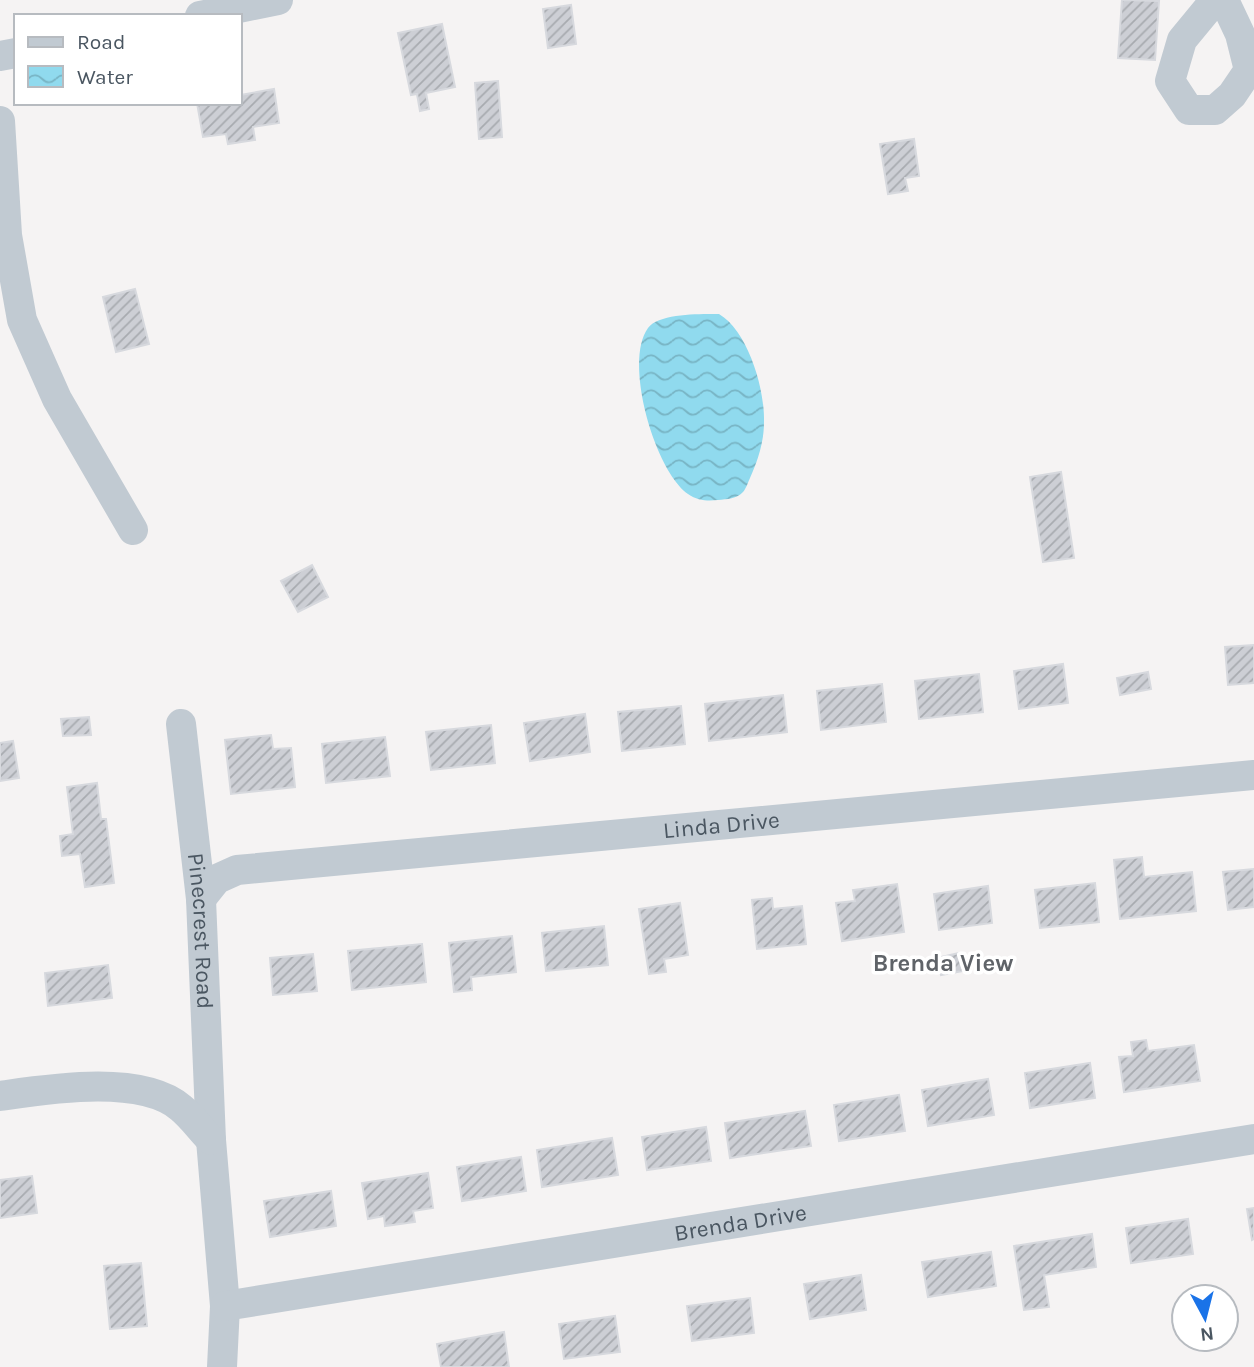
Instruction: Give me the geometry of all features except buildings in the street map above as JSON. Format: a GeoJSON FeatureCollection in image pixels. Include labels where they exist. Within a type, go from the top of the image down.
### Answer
{"type":"FeatureCollection","features":[{"type":"Feature","properties":{"kind":"street"},"geometry":{"type":"LineString","coordinates":[[210,14],[278,0]]}},
{"type":"Feature","properties":{"kind":"street"},"geometry":{"type":"LineString","coordinates":[[1215,0],[1182,40],[1170,81],[1189,110],[1215,110],[1231,95],[1249,70],[1240,34],[1224,0]]}},
{"type":"Feature","properties":{"kind":"street"},"geometry":{"type":"LineString","coordinates":[[0,121],[7,235],[22,320],[57,399],[133,530]]}},
{"type":"Feature","properties":{"kind":"street","name":"Pinecrest Road"},"geometry":{"type":"LineString","coordinates":[[181,724],[201,899],[211,1140],[225,1306],[222,1367]]}},
{"type":"Feature","properties":{"kind":"street","name":"Linda Drive"},"geometry":{"type":"LineString","coordinates":[[201,899],[217,879],[237,870],[1254,775]]}},
{"type":"Feature","properties":{"kind":"street"},"geometry":{"type":"LineString","coordinates":[[0,1096],[50,1089],[96,1087],[149,1090],[180,1107],[211,1140]]}},
{"type":"Feature","properties":{"kind":"street","name":"Brenda Drive"},"geometry":{"type":"LineString","coordinates":[[225,1306],[1254,1139]]}},
{"type":"Feature","properties":{"kind":"water"},"geometry":{"type":"Polygon","coordinates":[[[719,314],[738,333],[753,362],[764,409],[764,429],[758,458],[744,491],[732,498],[707,500],[688,494],[676,482],[664,463],[646,415],[639,365],[641,344],[653,323],[681,315],[719,314]]]}},
{"type":"Feature","properties":{"kind":"district","name":"Brenda View"},"geometry":{"type":"Point","coordinates":[943,963]}}]}
